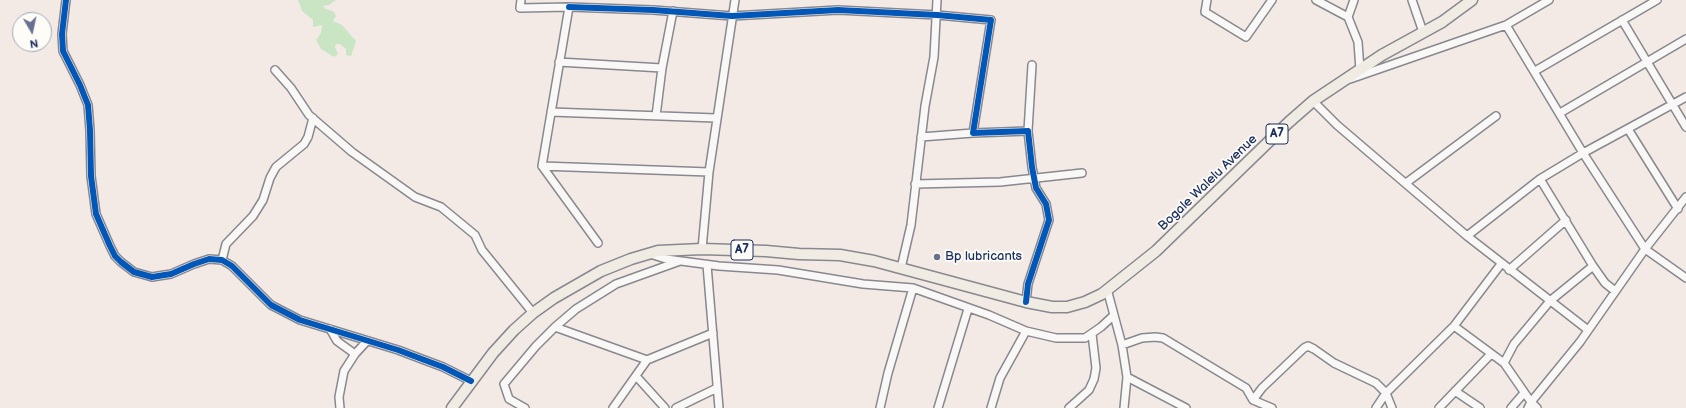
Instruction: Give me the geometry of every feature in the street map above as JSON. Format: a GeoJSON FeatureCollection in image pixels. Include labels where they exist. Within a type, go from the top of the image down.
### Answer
{"type":"FeatureCollection","features":[{"type":"Feature","properties":{"kind":"highway","name":"Bogale Walelu Avenue"},"geometry":{"type":"LineString","coordinates":[[1104,292],[1156,251],[1312,101],[1382,55],[1442,22],[1472,0]]}},
{"type":"Feature","properties":{"kind":"highway","name":"A7"},"geometry":{"type":"LineString","coordinates":[[452,408],[493,353],[514,330],[533,313],[554,298],[601,271],[658,251],[702,249],[766,250],[799,254],[840,255],[874,261],[1026,302],[1052,307],[1067,307],[1085,302],[1104,292]]}},
{"type":"Feature","properties":{"kind":"street"},"geometry":{"type":"LineString","coordinates":[[66,0],[62,34],[63,51],[88,105],[91,176],[96,214],[115,256],[134,272],[152,277],[171,274],[209,259],[222,260],[232,266],[271,305],[300,320],[398,350],[443,367],[471,381]]}},
{"type":"Feature","properties":{"kind":"street"},"geometry":{"type":"LineString","coordinates":[[521,0],[520,8],[623,8],[732,16],[838,10],[937,15],[991,20],[973,133]]}},
{"type":"Feature","properties":{"kind":"street"},"geometry":{"type":"LineString","coordinates":[[623,8],[624,0]]}},
{"type":"Feature","properties":{"kind":"street"},"geometry":{"type":"LineString","coordinates":[[702,249],[709,172],[716,118],[735,0]]}},
{"type":"Feature","properties":{"kind":"street"},"geometry":{"type":"LineString","coordinates":[[901,268],[911,225],[925,106],[934,57],[938,0]]}},
{"type":"Feature","properties":{"kind":"street"},"geometry":{"type":"LineString","coordinates":[[1207,0],[1205,12],[1246,37],[1272,0]]}},
{"type":"Feature","properties":{"kind":"street"},"geometry":{"type":"LineString","coordinates":[[1316,0],[1348,17],[1358,42],[1360,70]]}},
{"type":"Feature","properties":{"kind":"street"},"geometry":{"type":"LineString","coordinates":[[1348,17],[1354,0]]}},
{"type":"Feature","properties":{"kind":"street"},"geometry":{"type":"LineString","coordinates":[[1412,0],[1423,32]]}},
{"type":"Feature","properties":{"kind":"street"},"geometry":{"type":"LineString","coordinates":[[1339,84],[1506,24],[1549,0]]}},
{"type":"Feature","properties":{"kind":"street"},"geometry":{"type":"LineString","coordinates":[[1535,71],[1657,0]]}},
{"type":"Feature","properties":{"kind":"street"},"geometry":{"type":"LineString","coordinates":[[568,7],[542,166],[598,243]]}},
{"type":"Feature","properties":{"kind":"street"},"geometry":{"type":"LineString","coordinates":[[656,116],[662,68],[673,11]]}},
{"type":"Feature","properties":{"kind":"street"},"geometry":{"type":"LineString","coordinates":[[1622,20],[1686,127]]}},
{"type":"Feature","properties":{"kind":"street"},"geometry":{"type":"LineString","coordinates":[[1506,24],[1583,153],[1645,249],[1686,278]]}},
{"type":"Feature","properties":{"kind":"street"},"geometry":{"type":"LineString","coordinates":[[1560,113],[1686,39]]}},
{"type":"Feature","properties":{"kind":"street"},"geometry":{"type":"LineString","coordinates":[[559,62],[662,68]]}},
{"type":"Feature","properties":{"kind":"street"},"geometry":{"type":"LineString","coordinates":[[1026,302],[1028,284],[1049,220],[1046,204],[1036,188],[1028,131],[1032,65]]}},
{"type":"Feature","properties":{"kind":"street"},"geometry":{"type":"LineString","coordinates":[[275,70],[291,88],[313,118],[352,152],[415,197],[441,207],[475,235],[482,250],[533,313]]}},
{"type":"Feature","properties":{"kind":"street"},"geometry":{"type":"LineString","coordinates":[[1467,236],[1540,179],[1583,153],[1686,97]]}},
{"type":"Feature","properties":{"kind":"street"},"geometry":{"type":"LineString","coordinates":[[1312,101],[1337,125],[1467,236],[1501,264],[1588,330]]}},
{"type":"Feature","properties":{"kind":"street"},"geometry":{"type":"LineString","coordinates":[[551,112],[716,118]]}},
{"type":"Feature","properties":{"kind":"street"},"geometry":{"type":"LineString","coordinates":[[1406,183],[1496,116]]}},
{"type":"Feature","properties":{"kind":"street"},"geometry":{"type":"LineString","coordinates":[[222,260],[226,244],[253,216],[263,200],[270,178],[276,167],[304,144],[308,137],[313,118]]}},
{"type":"Feature","properties":{"kind":"street"},"geometry":{"type":"LineString","coordinates":[[1628,129],[1678,209]]}},
{"type":"Feature","properties":{"kind":"street"},"geometry":{"type":"LineString","coordinates":[[921,137],[1028,131]]}},
{"type":"Feature","properties":{"kind":"street"},"geometry":{"type":"LineString","coordinates":[[542,166],[709,172]]}},
{"type":"Feature","properties":{"kind":"street"},"geometry":{"type":"LineString","coordinates":[[915,184],[1000,182],[1082,173]]}},
{"type":"Feature","properties":{"kind":"street"},"geometry":{"type":"LineString","coordinates":[[1540,179],[1593,266],[1605,283],[1615,291]]}},
{"type":"Feature","properties":{"kind":"street"},"geometry":{"type":"LineString","coordinates":[[1529,405],[1580,342],[1645,249],[1686,197]]}},
{"type":"Feature","properties":{"kind":"street"},"geometry":{"type":"LineString","coordinates":[[1509,270],[1566,220]]}},
{"type":"Feature","properties":{"kind":"street"},"geometry":{"type":"LineString","coordinates":[[650,254],[666,259],[778,270],[863,284],[913,288],[968,309],[989,315],[1026,331],[1056,338],[1085,338],[1101,327],[1114,315]]}},
{"type":"Feature","properties":{"kind":"street"},"geometry":{"type":"LineString","coordinates":[[524,408],[509,399],[504,384],[536,346],[555,327],[576,309],[616,284],[682,260]]}},
{"type":"Feature","properties":{"kind":"street"},"geometry":{"type":"LineString","coordinates":[[707,264],[718,408]]}},
{"type":"Feature","properties":{"kind":"street"},"geometry":{"type":"LineString","coordinates":[[1376,408],[1386,393],[1454,326],[1501,264]]}},
{"type":"Feature","properties":{"kind":"street"},"geometry":{"type":"LineString","coordinates":[[1504,363],[1514,344],[1550,301],[1593,266]]}},
{"type":"Feature","properties":{"kind":"street"},"geometry":{"type":"LineString","coordinates":[[880,408],[888,373],[913,288]]}},
{"type":"Feature","properties":{"kind":"street"},"geometry":{"type":"LineString","coordinates":[[1104,292],[1114,315],[1128,377],[1124,408]]}},
{"type":"Feature","properties":{"kind":"street"},"geometry":{"type":"LineString","coordinates":[[938,408],[968,309]]}},
{"type":"Feature","properties":{"kind":"street"},"geometry":{"type":"LineString","coordinates":[[1454,326],[1504,363],[1524,393],[1529,405],[1537,408]]}},
{"type":"Feature","properties":{"kind":"street"},"geometry":{"type":"LineString","coordinates":[[555,327],[647,360]]}},
{"type":"Feature","properties":{"kind":"street"},"geometry":{"type":"LineString","coordinates":[[330,329],[337,341],[355,354]]}},
{"type":"Feature","properties":{"kind":"street"},"geometry":{"type":"LineString","coordinates":[[991,408],[1000,378],[1026,331]]}},
{"type":"Feature","properties":{"kind":"street"},"geometry":{"type":"LineString","coordinates":[[613,408],[647,360],[713,333]]}},
{"type":"Feature","properties":{"kind":"street"},"geometry":{"type":"LineString","coordinates":[[1069,408],[1089,390],[1094,379],[1096,368],[1092,334]]}},
{"type":"Feature","properties":{"kind":"street"},"geometry":{"type":"LineString","coordinates":[[1122,345],[1142,338],[1163,338],[1246,388],[1253,400],[1272,408]]}},
{"type":"Feature","properties":{"kind":"street"},"geometry":{"type":"LineString","coordinates":[[340,408],[339,397],[344,370],[355,354],[367,341]]}},
{"type":"Feature","properties":{"kind":"street"},"geometry":{"type":"LineString","coordinates":[[1253,400],[1262,388],[1304,348],[1308,346],[1334,363],[1376,383],[1386,393],[1392,408]]}},
{"type":"Feature","properties":{"kind":"street"},"geometry":{"type":"LineString","coordinates":[[1440,408],[1492,354]]}},
{"type":"Feature","properties":{"kind":"street"},"geometry":{"type":"LineString","coordinates":[[636,376],[665,408]]}},
{"type":"Feature","properties":{"kind":"street"},"geometry":{"type":"LineString","coordinates":[[1128,377],[1186,408]]}},
{"type":"Feature","properties":{"kind":"street"},"geometry":{"type":"LineString","coordinates":[[676,408],[717,388]]}},
{"type":"Feature","properties":{"kind":"street"},"geometry":{"type":"LineString","coordinates":[[1456,391],[1480,408]]}},
{"type":"Feature","properties":{"kind":"street"},"geometry":{"type":"LineString","coordinates":[[1512,408],[1524,393]]}},
{"type":"Feature","properties":{"kind":"green space"},"geometry":{"type":"Polygon","coordinates":[[[298,0],[336,0],[329,5],[323,6],[324,8],[334,12],[336,16],[333,21],[342,25],[356,41],[351,56],[346,55],[346,49],[340,44],[336,44],[335,47],[338,54],[334,57],[321,49],[316,40],[321,33],[322,25],[313,27],[313,20],[302,11],[298,0]]]}},
{"type":"Feature","properties":{"kind":"cycle path"},"geometry":{"type":"LineString","coordinates":[[66,0],[62,34],[63,51],[88,105],[91,176],[96,214],[115,256],[121,262],[134,272],[152,277],[171,274],[209,259],[222,260],[232,266],[271,305],[300,320],[398,350],[443,367],[471,381]]}},
{"type":"Feature","properties":{"kind":"cycle path"},"geometry":{"type":"LineString","coordinates":[[569,7],[653,10],[732,16],[838,10],[937,15],[991,20],[973,133],[1028,131],[1036,188],[1046,204],[1049,220],[1028,284],[1026,302]]}},
{"type":"Feature","properties":{"kind":"place","name":"Bp lubricants"},"geometry":{"type":"Point","coordinates":[937,257]}}]}
